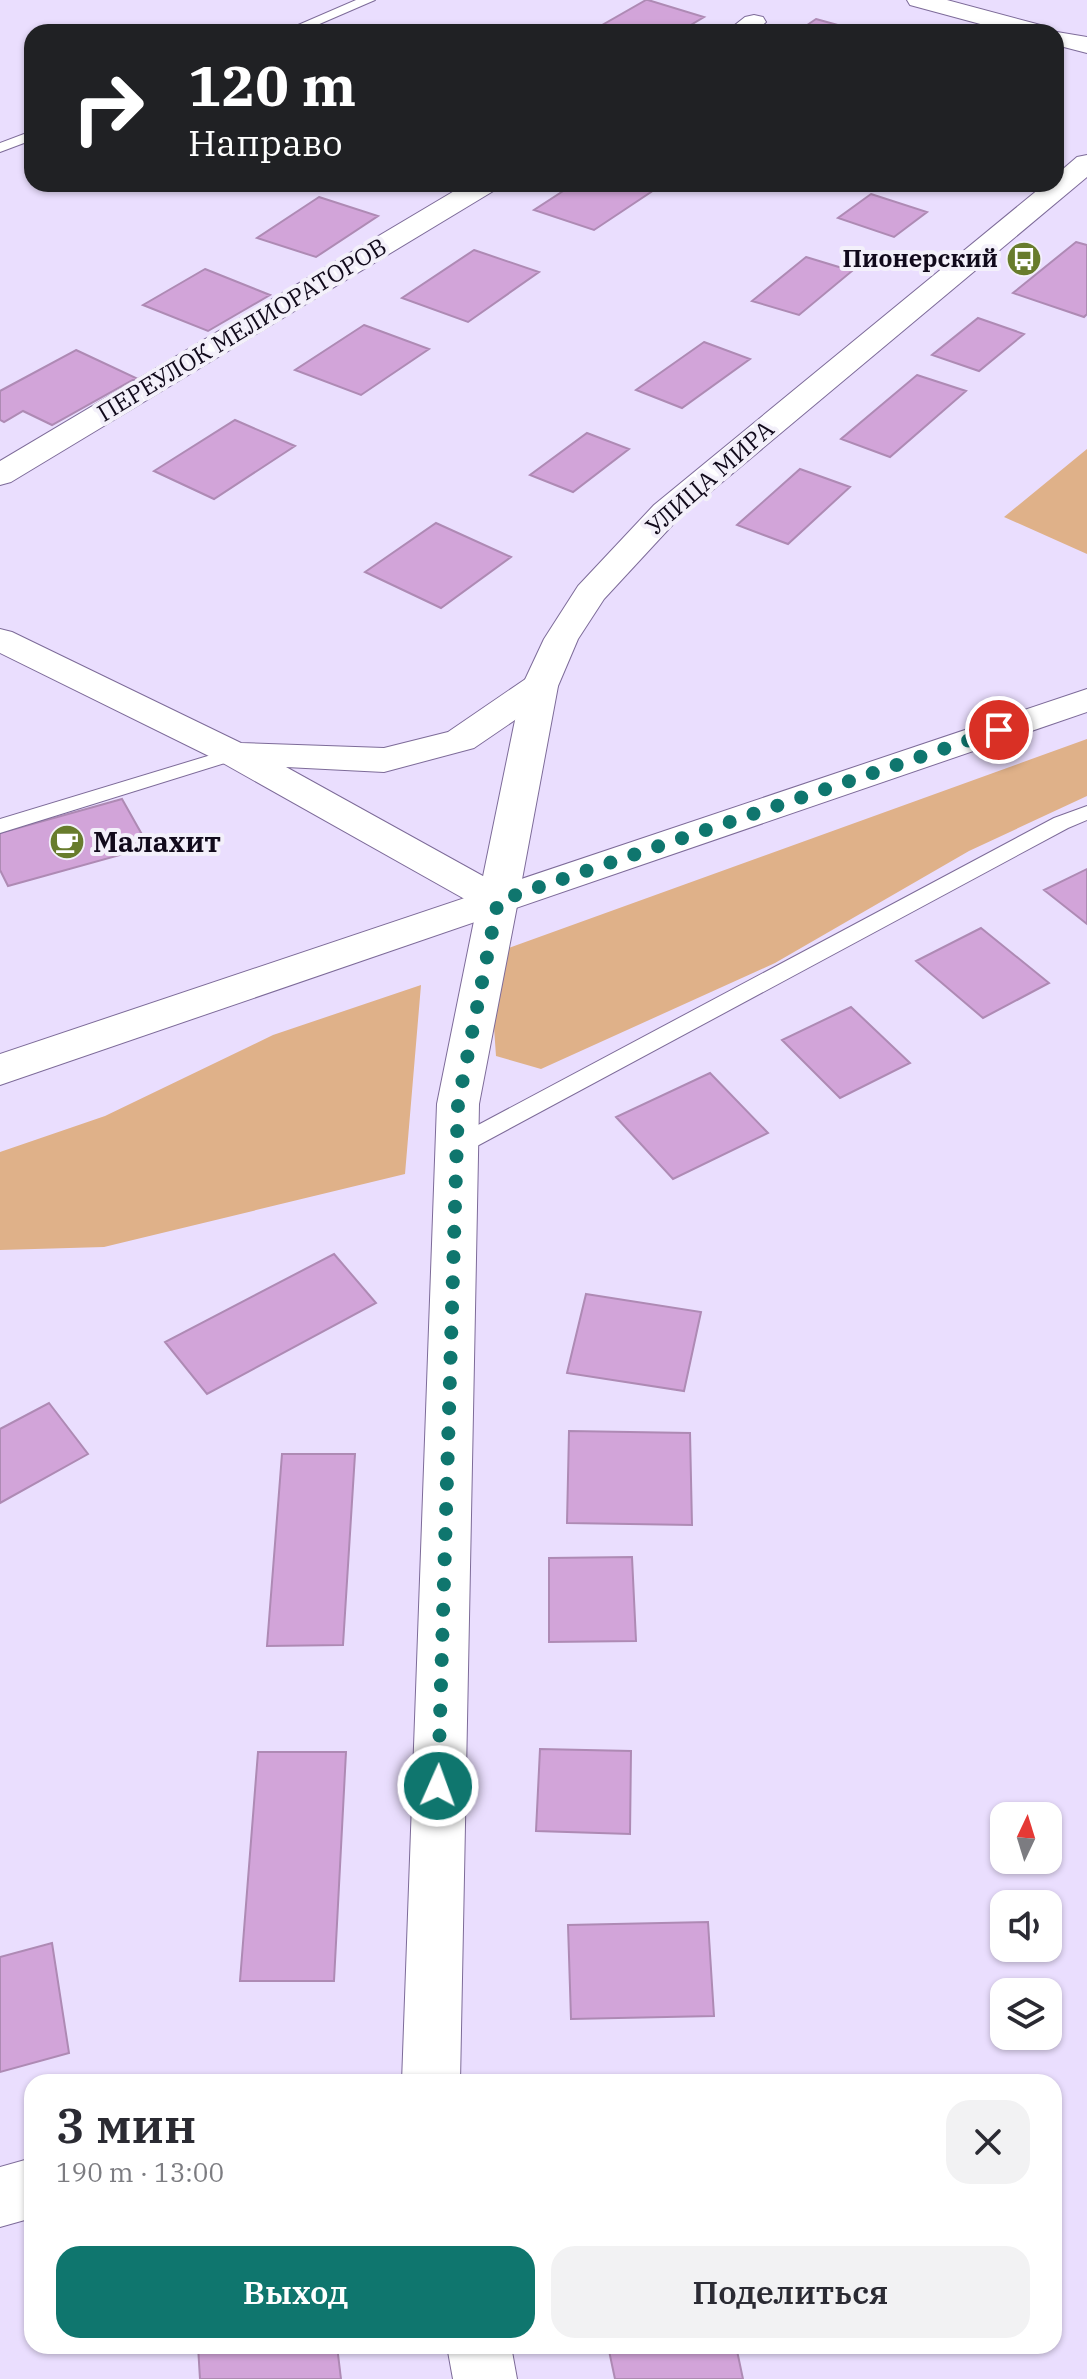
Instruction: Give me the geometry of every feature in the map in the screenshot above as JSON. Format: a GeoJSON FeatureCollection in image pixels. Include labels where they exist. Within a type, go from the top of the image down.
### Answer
{"type":"FeatureCollection","features":[{"type":"Feature","properties":{"kind":"street"},"geometry":{"type":"LineString","coordinates":[[919,0],[1009,24]]}},
{"type":"Feature","properties":{"kind":"street"},"geometry":{"type":"LineString","coordinates":[[1064,39],[1087,45]]}},
{"type":"Feature","properties":{"kind":"street","name":"УЛИЦА МИРА"},"geometry":{"type":"LineString","coordinates":[[1064,182],[1087,163]]}},
{"type":"Feature","properties":{"kind":"street","name":"ПЕРЕУЛОК МЕЛИОРАТОРОВ"},"geometry":{"type":"LineString","coordinates":[[0,475],[472,192]]}},
{"type":"Feature","properties":{"kind":"street","name":"УЛИЦА МИРА"},"geometry":{"type":"LineString","coordinates":[[420,2074],[458,1104],[540,686],[561,639],[590,593],[666,512],[1052,192]]}},
{"type":"Feature","properties":{"kind":"street"},"geometry":{"type":"LineString","coordinates":[[0,639],[234,754],[498,901]]}},
{"type":"Feature","properties":{"kind":"street"},"geometry":{"type":"LineString","coordinates":[[234,754],[384,760],[461,740],[540,686]]}},
{"type":"Feature","properties":{"kind":"street"},"geometry":{"type":"LineString","coordinates":[[0,1070],[1087,700]]}},
{"type":"Feature","properties":{"kind":"street"},"geometry":{"type":"LineString","coordinates":[[0,2197],[24,2190]]}},
{"type":"Feature","properties":{"kind":"street"},"geometry":{"type":"LineString","coordinates":[[480,2354],[485,2379]]}},
{"type":"Feature","properties":{"kind":"lane"},"geometry":{"type":"LineString","coordinates":[[309,24],[368,0]]}},
{"type":"Feature","properties":{"kind":"lane"},"geometry":{"type":"LineString","coordinates":[[0,148],[24,138]]}},
{"type":"Feature","properties":{"kind":"lane"},"geometry":{"type":"LineString","coordinates":[[0,826],[234,754]]}},
{"type":"Feature","properties":{"kind":"lane"},"geometry":{"type":"LineString","coordinates":[[456,1147],[1061,823],[1087,813]]}},
{"type":"Feature","properties":{"kind":"shaded area"},"geometry":{"type":"Polygon","coordinates":[[[1087,449],[1087,554],[1004,517],[1087,449]]]}},
{"type":"Feature","properties":{"kind":"shaded area"},"geometry":{"type":"Polygon","coordinates":[[[1087,739],[1087,796],[969,851],[775,963],[541,1069],[496,1056],[489,955],[1087,739]]]}},
{"type":"Feature","properties":{"kind":"shaded area"},"geometry":{"type":"Polygon","coordinates":[[[421,985],[405,1174],[104,1247],[0,1250],[0,1152],[105,1116],[273,1035],[421,985]]]}},
{"type":"Feature","properties":{"kind":"building"},"geometry":{"type":"Polygon","coordinates":[[[646,0],[704,17],[692,24],[604,24],[646,0]]]}},
{"type":"Feature","properties":{"kind":"building"},"geometry":{"type":"Polygon","coordinates":[[[816,19],[834,24],[809,24],[816,19]]]}},
{"type":"Feature","properties":{"kind":"building"},"geometry":{"type":"Polygon","coordinates":[[[562,192],[651,192],[594,230],[534,210],[562,192]]]}},
{"type":"Feature","properties":{"kind":"building"},"geometry":{"type":"Polygon","coordinates":[[[871,194],[927,212],[894,237],[838,218],[871,194]]]}},
{"type":"Feature","properties":{"kind":"building"},"geometry":{"type":"Polygon","coordinates":[[[319,197],[378,216],[316,257],[257,238],[319,197]]]}},
{"type":"Feature","properties":{"kind":"building"},"geometry":{"type":"Polygon","coordinates":[[[1076,242],[1087,245],[1087,314],[1084,317],[1013,293],[1076,242]]]}},
{"type":"Feature","properties":{"kind":"building"},"geometry":{"type":"Polygon","coordinates":[[[474,250],[539,272],[468,322],[402,298],[474,250]]]}},
{"type":"Feature","properties":{"kind":"building"},"geometry":{"type":"Polygon","coordinates":[[[806,257],[852,271],[799,315],[752,301],[806,257]]]}},
{"type":"Feature","properties":{"kind":"building"},"geometry":{"type":"Polygon","coordinates":[[[205,269],[270,295],[208,331],[143,305],[205,269]]]}},
{"type":"Feature","properties":{"kind":"building"},"geometry":{"type":"Polygon","coordinates":[[[978,318],[1024,334],[979,371],[932,355],[978,318]]]}},
{"type":"Feature","properties":{"kind":"building"},"geometry":{"type":"Polygon","coordinates":[[[364,325],[429,349],[361,395],[295,370],[364,325]]]}},
{"type":"Feature","properties":{"kind":"building"},"geometry":{"type":"Polygon","coordinates":[[[704,342],[750,359],[682,408],[636,390],[704,342]]]}},
{"type":"Feature","properties":{"kind":"building"},"geometry":{"type":"Polygon","coordinates":[[[76,350],[136,378],[52,425],[23,411],[4,422],[0,420],[0,391],[76,350]]]}},
{"type":"Feature","properties":{"kind":"building"},"geometry":{"type":"Polygon","coordinates":[[[917,375],[966,391],[890,457],[841,439],[917,375]]]}},
{"type":"Feature","properties":{"kind":"building"},"geometry":{"type":"Polygon","coordinates":[[[235,420],[295,446],[214,499],[154,471],[235,420]]]}},
{"type":"Feature","properties":{"kind":"building"},"geometry":{"type":"Polygon","coordinates":[[[587,433],[629,449],[573,492],[530,475],[587,433]]]}},
{"type":"Feature","properties":{"kind":"building"},"geometry":{"type":"Polygon","coordinates":[[[800,469],[850,487],[788,544],[737,525],[800,469]]]}},
{"type":"Feature","properties":{"kind":"building"},"geometry":{"type":"Polygon","coordinates":[[[436,523],[511,557],[441,608],[365,572],[436,523]]]}},
{"type":"Feature","properties":{"kind":"building"},"geometry":{"type":"Polygon","coordinates":[[[122,799],[149,847],[8,886],[0,870],[0,833],[122,799]]]}},
{"type":"Feature","properties":{"kind":"building"},"geometry":{"type":"Polygon","coordinates":[[[1087,869],[1087,924],[1044,890],[1087,869]]]}},
{"type":"Feature","properties":{"kind":"building"},"geometry":{"type":"Polygon","coordinates":[[[981,928],[1049,983],[983,1018],[916,961],[981,928]]]}},
{"type":"Feature","properties":{"kind":"building"},"geometry":{"type":"Polygon","coordinates":[[[851,1007],[910,1063],[840,1098],[782,1040],[851,1007]]]}},
{"type":"Feature","properties":{"kind":"building"},"geometry":{"type":"Polygon","coordinates":[[[710,1073],[768,1133],[673,1179],[616,1117],[710,1073]]]}},
{"type":"Feature","properties":{"kind":"building"},"geometry":{"type":"Polygon","coordinates":[[[334,1254],[376,1303],[207,1394],[165,1342],[334,1254]]]}},
{"type":"Feature","properties":{"kind":"building"},"geometry":{"type":"Polygon","coordinates":[[[586,1294],[701,1312],[684,1391],[567,1373],[586,1294]]]}},
{"type":"Feature","properties":{"kind":"building"},"geometry":{"type":"Polygon","coordinates":[[[49,1403],[88,1454],[0,1503],[0,1429],[49,1403]]]}},
{"type":"Feature","properties":{"kind":"building"},"geometry":{"type":"Polygon","coordinates":[[[569,1431],[690,1433],[692,1525],[567,1523],[569,1431]]]}},
{"type":"Feature","properties":{"kind":"building"},"geometry":{"type":"Polygon","coordinates":[[[282,1454],[355,1454],[343,1645],[267,1646],[282,1454]]]}},
{"type":"Feature","properties":{"kind":"building"},"geometry":{"type":"Polygon","coordinates":[[[632,1557],[636,1641],[549,1642],[549,1558],[632,1557]]]}},
{"type":"Feature","properties":{"kind":"building"},"geometry":{"type":"Polygon","coordinates":[[[540,1749],[631,1751],[630,1834],[536,1831],[540,1749]]]}},
{"type":"Feature","properties":{"kind":"building"},"geometry":{"type":"Polygon","coordinates":[[[258,1752],[346,1752],[334,1981],[240,1981],[258,1752]]]}},
{"type":"Feature","properties":{"kind":"building"},"geometry":{"type":"Polygon","coordinates":[[[708,1922],[714,2016],[571,2019],[568,1925],[708,1922]]]}},
{"type":"Feature","properties":{"kind":"building"},"geometry":{"type":"Polygon","coordinates":[[[52,1943],[69,2053],[0,2072],[0,1957],[52,1943]]]}},
{"type":"Feature","properties":{"kind":"building"},"geometry":{"type":"Polygon","coordinates":[[[198,2354],[338,2354],[341,2379],[200,2379],[198,2354]]]}},
{"type":"Feature","properties":{"kind":"building"},"geometry":{"type":"Polygon","coordinates":[[[610,2354],[738,2354],[743,2379],[615,2379],[610,2354]]]}},
{"type":"Feature","properties":{"kind":"place","name":"Пионерский"},"geometry":{"type":"Point","coordinates":[1024,259]}},
{"type":"Feature","properties":{"kind":"place","name":"Малахит"},"geometry":{"type":"Point","coordinates":[67,842]}},
{"type":"Feature","properties":{"kind":"route"},"geometry":{"type":"LineString","coordinates":[[438,1786],[458,1104],[498,901],[999,730]]}}]}
